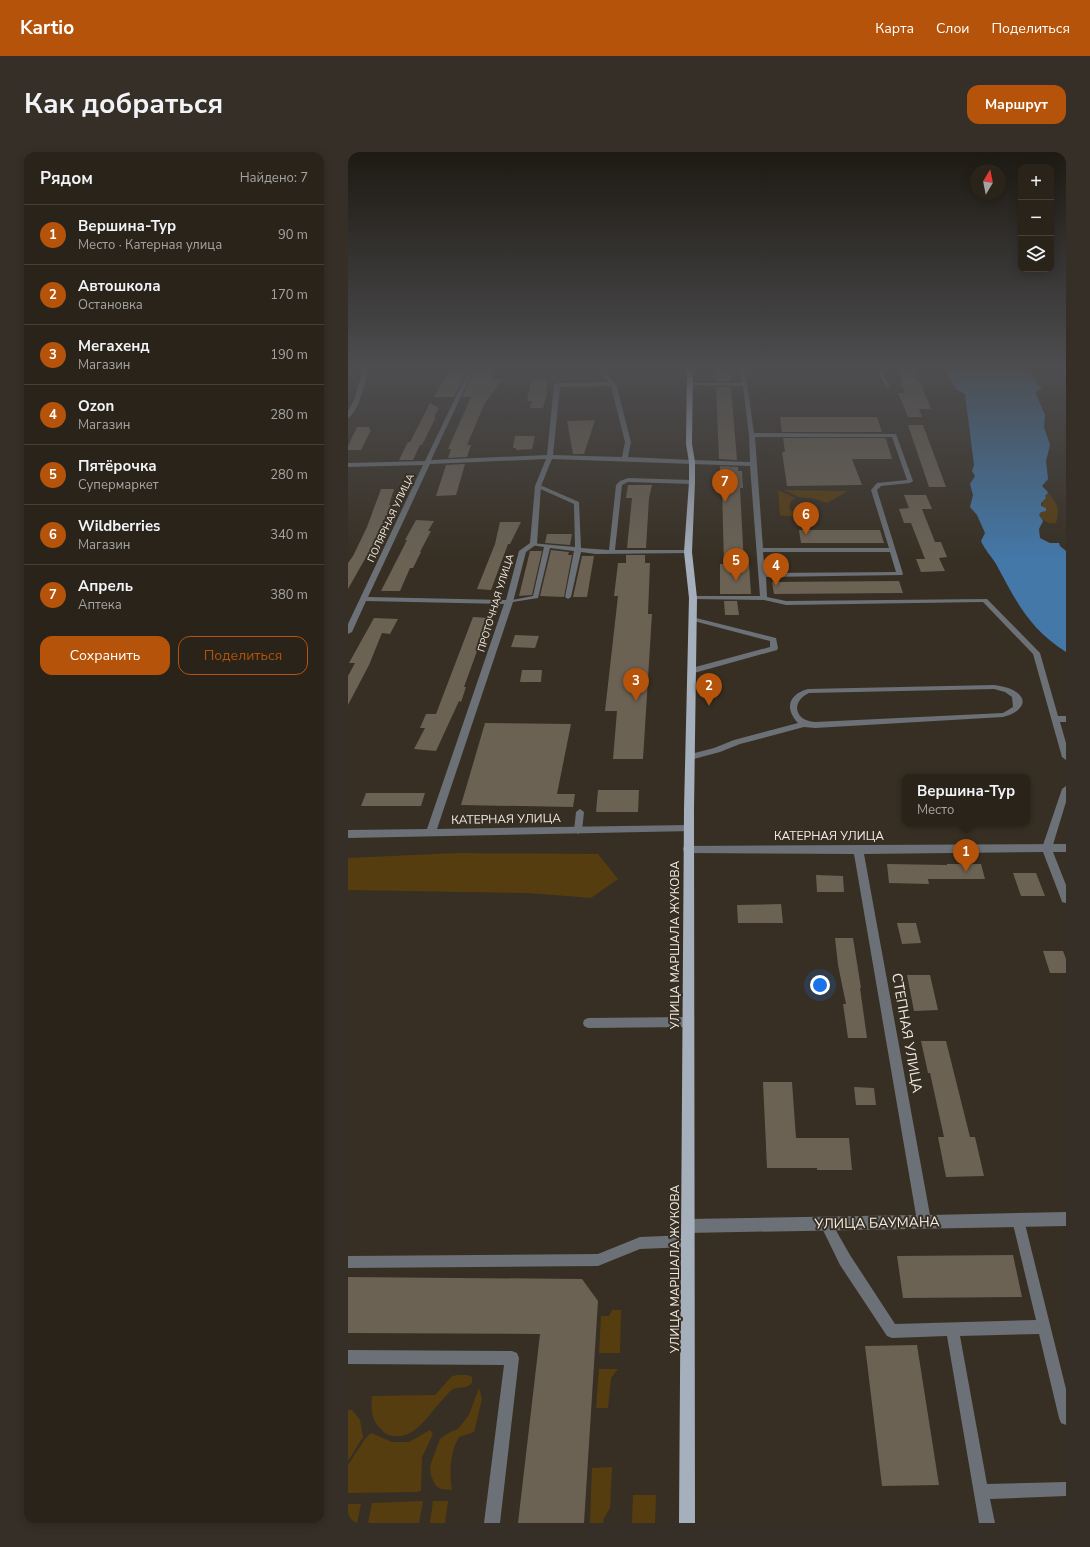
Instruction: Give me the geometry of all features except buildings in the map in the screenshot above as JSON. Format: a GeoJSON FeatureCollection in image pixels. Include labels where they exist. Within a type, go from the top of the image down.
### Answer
{"type":"FeatureCollection","features":[{"type":"Feature","properties":{"kind":"main road","name":"УЛИЦА МАРШАЛА ЖУКОВА"},"geometry":{"type":"LineString","coordinates":[[687,1523],[688,830],[693,598],[688,552],[692,482],[689,433]]}},
{"type":"Feature","properties":{"kind":"street","name":"ПОЛЯРНАЯ УЛИЦА"},"geometry":{"type":"LineString","coordinates":[[348,632],[441,433]]}},
{"type":"Feature","properties":{"kind":"street"},"geometry":{"type":"LineString","coordinates":[[533,544],[538,486],[550,457],[552,433]]}},
{"type":"Feature","properties":{"kind":"street"},"geometry":{"type":"LineString","coordinates":[[625,459],[628,442],[626,433]]}},
{"type":"Feature","properties":{"kind":"street"},"geometry":{"type":"LineString","coordinates":[[348,465],[427,464],[477,459],[550,457],[692,462]]}},
{"type":"Feature","properties":{"kind":"street","name":"ПРОТОЧНАЯ УЛИЦА"},"geometry":{"type":"LineString","coordinates":[[431,833],[509,602],[523,551],[533,544]]}},
{"type":"Feature","properties":{"kind":"street"},"geometry":{"type":"LineString","coordinates":[[364,599],[509,602]]}},
{"type":"Feature","properties":{"kind":"street","name":"КАТЕРНАЯ УЛИЦА"},"geometry":{"type":"LineString","coordinates":[[348,834],[688,830]]}},
{"type":"Feature","properties":{"kind":"street"},"geometry":{"type":"LineString","coordinates":[[1047,848],[1066,899]]}},
{"type":"Feature","properties":{"kind":"street","name":"КАТЕРНАЯ УЛИЦА"},"geometry":{"type":"LineString","coordinates":[[688,849],[858,850],[1066,848]]}},
{"type":"Feature","properties":{"kind":"street","name":"СТЕПНАЯ УЛИЦА"},"geometry":{"type":"LineString","coordinates":[[858,850],[924,1222]]}},
{"type":"Feature","properties":{"kind":"street","name":"УЛИЦА БАУМАНА"},"geometry":{"type":"LineString","coordinates":[[688,1226],[1066,1219]]}},
{"type":"Feature","properties":{"kind":"lane"},"geometry":{"type":"LineString","coordinates":[[763,575],[900,574],[874,490],[879,484],[910,481],[894,435],[752,435],[764,598]]}},
{"type":"Feature","properties":{"kind":"lane"},"geometry":{"type":"LineString","coordinates":[[692,462],[753,464]]}},
{"type":"Feature","properties":{"kind":"lane"},"geometry":{"type":"LineString","coordinates":[[612,552],[619,485],[622,482],[628,480],[692,482]]}},
{"type":"Feature","properties":{"kind":"lane"},"geometry":{"type":"LineString","coordinates":[[538,486],[577,503],[578,549],[568,597]]}},
{"type":"Feature","properties":{"kind":"lane"},"geometry":{"type":"LineString","coordinates":[[533,544],[547,547],[596,552],[688,552]]}},
{"type":"Feature","properties":{"kind":"lane"},"geometry":{"type":"LineString","coordinates":[[509,602],[536,597],[547,547]]}},
{"type":"Feature","properties":{"kind":"lane"},"geometry":{"type":"LineString","coordinates":[[760,550],[893,550]]}},
{"type":"Feature","properties":{"kind":"lane"},"geometry":{"type":"LineString","coordinates":[[693,598],[764,598],[786,603],[984,600],[1036,653],[1066,757]]}},
{"type":"Feature","properties":{"kind":"lane"},"geometry":{"type":"LineString","coordinates":[[691,671],[774,648],[773,640],[692,619]]}},
{"type":"Feature","properties":{"kind":"lane"},"geometry":{"type":"LineString","coordinates":[[690,758],[737,742],[804,724],[815,725],[1003,715],[1010,713],[1017,708],[1018,703],[1017,697],[1006,689],[994,688],[808,691],[800,694],[794,700],[793,707],[798,719],[804,724]]}},
{"type":"Feature","properties":{"kind":"lane"},"geometry":{"type":"LineString","coordinates":[[1056,719],[1066,719]]}},
{"type":"Feature","properties":{"kind":"lane"},"geometry":{"type":"LineString","coordinates":[[1047,848],[1066,789]]}},
{"type":"Feature","properties":{"kind":"lane"},"geometry":{"type":"LineString","coordinates":[[578,831],[580,812]]}},
{"type":"Feature","properties":{"kind":"lane"},"geometry":{"type":"LineString","coordinates":[[588,1023],[688,1022]]}},
{"type":"Feature","properties":{"kind":"lane"},"geometry":{"type":"LineString","coordinates":[[1018,1220],[1066,1418]]}},
{"type":"Feature","properties":{"kind":"lane"},"geometry":{"type":"LineString","coordinates":[[826,1224],[845,1260],[892,1331],[1044,1327]]}},
{"type":"Feature","properties":{"kind":"lane"},"geometry":{"type":"LineString","coordinates":[[348,1262],[598,1260],[640,1244],[688,1241]]}},
{"type":"Feature","properties":{"kind":"lane"},"geometry":{"type":"LineString","coordinates":[[952,1329],[987,1523]]}},
{"type":"Feature","properties":{"kind":"lane"},"geometry":{"type":"LineString","coordinates":[[348,1358],[512,1358],[492,1523]]}},
{"type":"Feature","properties":{"kind":"lane"},"geometry":{"type":"LineString","coordinates":[[981,1492],[1066,1488]]}},
{"type":"Feature","properties":{"kind":"shaded area"},"geometry":{"type":"Polygon","coordinates":[[[778,490],[795,498],[791,501],[789,507],[791,511],[796,513],[796,516],[780,515],[778,490]]]}},
{"type":"Feature","properties":{"kind":"shaded area"},"geometry":{"type":"Polygon","coordinates":[[[784,490],[848,491],[827,503],[815,499],[799,497],[784,490]]]}},
{"type":"Feature","properties":{"kind":"shaded area"},"geometry":{"type":"Polygon","coordinates":[[[1048,493],[1056,503],[1058,510],[1056,523],[1046,522],[1039,515],[1043,501],[1048,493]]]}},
{"type":"Feature","properties":{"kind":"shaded area"},"geometry":{"type":"Polygon","coordinates":[[[457,853],[598,854],[618,879],[591,898],[529,893],[348,890],[348,858],[457,853]]]}},
{"type":"Feature","properties":{"kind":"shaded area"},"geometry":{"type":"Polygon","coordinates":[[[612,1310],[621,1310],[620,1353],[599,1353],[601,1316],[609,1316],[612,1310]]]}},
{"type":"Feature","properties":{"kind":"shaded area"},"geometry":{"type":"Polygon","coordinates":[[[599,1369],[618,1369],[611,1378],[608,1408],[596,1408],[599,1369]]]}},
{"type":"Feature","properties":{"kind":"shaded area"},"geometry":{"type":"Polygon","coordinates":[[[467,1375],[472,1377],[472,1383],[464,1387],[453,1389],[422,1423],[410,1433],[403,1436],[389,1435],[378,1426],[374,1419],[372,1410],[372,1396],[435,1395],[452,1376],[467,1375]]]}},
{"type":"Feature","properties":{"kind":"shaded area"},"geometry":{"type":"Polygon","coordinates":[[[479,1388],[482,1399],[474,1432],[459,1437],[454,1449],[451,1463],[452,1490],[441,1489],[436,1486],[431,1476],[430,1466],[440,1439],[450,1432],[458,1429],[469,1415],[479,1388]]]}},
{"type":"Feature","properties":{"kind":"shaded area"},"geometry":{"type":"Polygon","coordinates":[[[348,1410],[352,1410],[360,1420],[363,1437],[348,1461],[348,1410]]]}},
{"type":"Feature","properties":{"kind":"shaded area"},"geometry":{"type":"Polygon","coordinates":[[[430,1430],[433,1434],[422,1457],[421,1491],[348,1493],[348,1465],[365,1439],[371,1433],[392,1442],[409,1442],[430,1430]]]}},
{"type":"Feature","properties":{"kind":"shaded area"},"geometry":{"type":"Polygon","coordinates":[[[612,1467],[610,1508],[604,1518],[603,1523],[590,1523],[592,1468],[612,1467]]]}},
{"type":"Feature","properties":{"kind":"shaded area"},"geometry":{"type":"Polygon","coordinates":[[[633,1495],[656,1495],[655,1523],[632,1523],[633,1495]]]}},
{"type":"Feature","properties":{"kind":"shaded area"},"geometry":{"type":"Polygon","coordinates":[[[423,1501],[419,1523],[368,1523],[372,1503],[423,1501]]]}},
{"type":"Feature","properties":{"kind":"shaded area"},"geometry":{"type":"Polygon","coordinates":[[[433,1501],[448,1501],[445,1523],[430,1523],[433,1501]]]}},
{"type":"Feature","properties":{"kind":"shaded area"},"geometry":{"type":"Polygon","coordinates":[[[348,1504],[361,1504],[357,1523],[348,1523],[348,1504]]]}},
{"type":"Feature","properties":{"kind":"water"},"geometry":{"type":"Polygon","coordinates":[[[970,433],[1046,433],[1050,445],[1046,461],[1048,479],[1042,486],[1048,493],[1045,496],[1046,498],[1041,503],[1041,506],[1046,508],[1046,511],[1041,512],[1039,515],[1043,521],[1039,529],[1040,538],[1050,543],[1059,543],[1060,546],[1066,551],[1066,652],[1042,634],[1033,624],[1017,602],[996,564],[981,541],[985,533],[977,515],[970,507],[973,495],[970,484],[975,476],[972,471],[974,465],[970,433]]]}},
{"type":"Feature","properties":{"kind":"place","name":"Апрель"},"geometry":{"type":"Point","coordinates":[725,502]}},
{"type":"Feature","properties":{"kind":"place","name":"Wildberries"},"geometry":{"type":"Point","coordinates":[806,535]}},
{"type":"Feature","properties":{"kind":"place","name":"Пятёрочка"},"geometry":{"type":"Point","coordinates":[736,581]}},
{"type":"Feature","properties":{"kind":"place","name":"Ozon"},"geometry":{"type":"Point","coordinates":[776,586]}},
{"type":"Feature","properties":{"kind":"place","name":"Мегахенд"},"geometry":{"type":"Point","coordinates":[636,701]}},
{"type":"Feature","properties":{"kind":"place","name":"Автошкола"},"geometry":{"type":"Point","coordinates":[709,706]}},
{"type":"Feature","properties":{"kind":"place","name":"Вершина-Тур"},"geometry":{"type":"Point","coordinates":[966,872]}}]}
